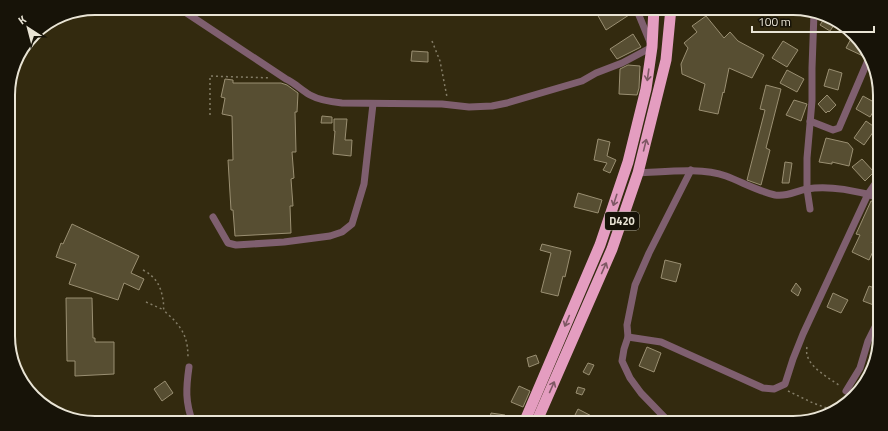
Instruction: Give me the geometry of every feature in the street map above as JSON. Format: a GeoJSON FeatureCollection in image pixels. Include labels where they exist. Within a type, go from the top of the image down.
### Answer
{"type":"FeatureCollection","features":[{"type":"Feature","properties":{"kind":"highway","name":"D420"},"geometry":{"type":"LineString","coordinates":[[527,416],[600,245],[628,162],[646,89],[652,47],[654,15]]}},
{"type":"Feature","properties":{"kind":"highway","name":"D420"},"geometry":{"type":"LineString","coordinates":[[539,416],[612,249],[638,173],[666,60],[670,15]]}},
{"type":"Feature","properties":{"kind":"street"},"geometry":{"type":"LineString","coordinates":[[190,15],[286,79],[294,82],[311,96],[327,101],[342,103],[449,105],[469,107],[492,106],[582,80],[652,47],[639,15]]}},
{"type":"Feature","properties":{"kind":"street"},"geometry":{"type":"LineString","coordinates":[[810,209],[807,189],[812,101],[814,18]]}},
{"type":"Feature","properties":{"kind":"street"},"geometry":{"type":"LineString","coordinates":[[810,121],[833,130],[839,128],[866,63]]}},
{"type":"Feature","properties":{"kind":"street"},"geometry":{"type":"LineString","coordinates":[[213,217],[228,243],[236,245],[284,242],[330,236],[342,232],[352,224],[364,184],[373,104]]}},
{"type":"Feature","properties":{"kind":"street"},"geometry":{"type":"LineString","coordinates":[[638,173],[691,170],[725,175],[756,189],[776,195],[790,195],[807,189],[830,188],[873,196]]}},
{"type":"Feature","properties":{"kind":"street"},"geometry":{"type":"LineString","coordinates":[[663,416],[641,393],[630,378],[622,361],[628,337],[627,325],[635,285],[649,253],[691,170]]}},
{"type":"Feature","properties":{"kind":"street"},"geometry":{"type":"LineString","coordinates":[[628,337],[661,342],[763,388],[774,390],[782,386],[785,384],[803,334],[868,194],[873,187]]}},
{"type":"Feature","properties":{"kind":"street"},"geometry":{"type":"LineString","coordinates":[[846,391],[860,368],[868,341],[873,331]]}},
{"type":"Feature","properties":{"kind":"street"},"geometry":{"type":"LineString","coordinates":[[189,367],[186,393],[190,416]]}},
{"type":"Feature","properties":{"kind":"path"},"geometry":{"type":"LineString","coordinates":[[432,41],[440,61],[449,105]]}},
{"type":"Feature","properties":{"kind":"path"},"geometry":{"type":"LineString","coordinates":[[210,116],[210,76],[222,78],[231,76],[286,79]]}},
{"type":"Feature","properties":{"kind":"path"},"geometry":{"type":"LineString","coordinates":[[143,270],[152,275],[158,284],[163,298],[164,310]]}},
{"type":"Feature","properties":{"kind":"path"},"geometry":{"type":"LineString","coordinates":[[146,302],[164,310],[182,331],[188,342],[189,367]]}},
{"type":"Feature","properties":{"kind":"path"},"geometry":{"type":"LineString","coordinates":[[808,343],[806,350],[809,361],[820,372],[846,391]]}},
{"type":"Feature","properties":{"kind":"path"},"geometry":{"type":"LineString","coordinates":[[782,386],[793,394],[827,408]]}},
{"type":"Feature","properties":{"kind":"building"},"geometry":{"type":"Polygon","coordinates":[[[598,15],[629,15],[606,30],[598,15]]]}},
{"type":"Feature","properties":{"kind":"building"},"geometry":{"type":"Polygon","coordinates":[[[706,16],[724,38],[730,32],[738,41],[764,55],[752,78],[729,68],[718,114],[699,110],[705,84],[682,74],[681,64],[688,48],[684,43],[697,32],[692,26],[706,16]]]}},
{"type":"Feature","properties":{"kind":"building"},"geometry":{"type":"Polygon","coordinates":[[[823,21],[833,26],[830,31],[820,25],[823,21]]]}},
{"type":"Feature","properties":{"kind":"building"},"geometry":{"type":"Polygon","coordinates":[[[633,34],[641,47],[617,59],[610,49],[633,34]]]}},
{"type":"Feature","properties":{"kind":"building"},"geometry":{"type":"Polygon","coordinates":[[[851,39],[862,56],[846,48],[851,39]]]}},
{"type":"Feature","properties":{"kind":"building"},"geometry":{"type":"Polygon","coordinates":[[[783,41],[798,50],[787,67],[772,58],[783,41]]]}},
{"type":"Feature","properties":{"kind":"building"},"geometry":{"type":"Polygon","coordinates":[[[412,51],[428,52],[428,62],[411,61],[412,51]]]}},
{"type":"Feature","properties":{"kind":"building"},"geometry":{"type":"Polygon","coordinates":[[[628,65],[640,66],[639,88],[637,95],[619,94],[620,69],[628,65]]]}},
{"type":"Feature","properties":{"kind":"building"},"geometry":{"type":"Polygon","coordinates":[[[829,69],[842,73],[838,90],[824,86],[829,69]]]}},
{"type":"Feature","properties":{"kind":"building"},"geometry":{"type":"Polygon","coordinates":[[[787,70],[804,79],[797,92],[780,83],[787,70]]]}},
{"type":"Feature","properties":{"kind":"building"},"geometry":{"type":"Polygon","coordinates":[[[225,79],[233,80],[233,83],[281,83],[287,85],[298,93],[297,112],[295,112],[296,152],[292,152],[294,178],[291,179],[293,206],[290,206],[291,233],[235,236],[233,210],[231,210],[228,160],[233,160],[232,116],[222,114],[225,98],[221,97],[225,79]]]}},
{"type":"Feature","properties":{"kind":"building"},"geometry":{"type":"Polygon","coordinates":[[[766,85],[781,89],[766,148],[770,150],[761,185],[747,180],[765,110],[760,109],[766,85]]]}},
{"type":"Feature","properties":{"kind":"building"},"geometry":{"type":"Polygon","coordinates":[[[827,95],[836,105],[826,113],[818,104],[827,95]]]}},
{"type":"Feature","properties":{"kind":"building"},"geometry":{"type":"Polygon","coordinates":[[[863,96],[872,101],[873,99],[873,112],[870,117],[856,109],[863,96]]]}},
{"type":"Feature","properties":{"kind":"building"},"geometry":{"type":"Polygon","coordinates":[[[794,100],[807,104],[801,121],[786,115],[794,100]]]}},
{"type":"Feature","properties":{"kind":"building"},"geometry":{"type":"Polygon","coordinates":[[[322,116],[332,117],[332,123],[321,123],[322,116]]]}},
{"type":"Feature","properties":{"kind":"building"},"geometry":{"type":"Polygon","coordinates":[[[334,119],[347,119],[345,140],[352,140],[351,156],[333,154],[335,131],[334,119]]]}},
{"type":"Feature","properties":{"kind":"building"},"geometry":{"type":"Polygon","coordinates":[[[866,121],[873,126],[873,132],[864,145],[854,138],[866,121]]]}},
{"type":"Feature","properties":{"kind":"building"},"geometry":{"type":"Polygon","coordinates":[[[826,138],[848,143],[853,149],[849,166],[832,162],[832,164],[819,162],[826,138]]]}},
{"type":"Feature","properties":{"kind":"building"},"geometry":{"type":"Polygon","coordinates":[[[598,139],[610,142],[607,156],[616,160],[610,173],[603,170],[607,163],[594,160],[598,139]]]}},
{"type":"Feature","properties":{"kind":"building"},"geometry":{"type":"Polygon","coordinates":[[[862,159],[873,171],[873,173],[865,181],[852,167],[862,159]]]}},
{"type":"Feature","properties":{"kind":"building"},"geometry":{"type":"Polygon","coordinates":[[[785,162],[792,163],[789,183],[782,183],[785,162]]]}},
{"type":"Feature","properties":{"kind":"building"},"geometry":{"type":"Polygon","coordinates":[[[578,193],[602,200],[598,213],[574,207],[578,193]]]}},
{"type":"Feature","properties":{"kind":"building"},"geometry":{"type":"Polygon","coordinates":[[[871,201],[873,201],[873,251],[869,260],[852,252],[860,235],[856,234],[871,201]]]}},
{"type":"Feature","properties":{"kind":"building"},"geometry":{"type":"Polygon","coordinates":[[[72,224],[139,256],[131,273],[144,279],[139,290],[124,283],[118,300],[69,284],[76,264],[56,257],[61,243],[63,244],[72,224]]]}},
{"type":"Feature","properties":{"kind":"building"},"geometry":{"type":"Polygon","coordinates":[[[542,244],[571,251],[565,277],[563,276],[558,296],[541,292],[551,253],[540,250],[542,244]]]}},
{"type":"Feature","properties":{"kind":"building"},"geometry":{"type":"Polygon","coordinates":[[[665,260],[681,264],[676,282],[661,278],[665,260]]]}},
{"type":"Feature","properties":{"kind":"building"},"geometry":{"type":"Polygon","coordinates":[[[796,283],[801,289],[798,296],[791,291],[796,283]]]}},
{"type":"Feature","properties":{"kind":"building"},"geometry":{"type":"Polygon","coordinates":[[[869,286],[873,287],[873,305],[863,301],[869,286]]]}},
{"type":"Feature","properties":{"kind":"building"},"geometry":{"type":"Polygon","coordinates":[[[833,293],[848,300],[841,313],[827,307],[833,293]]]}},
{"type":"Feature","properties":{"kind":"building"},"geometry":{"type":"Polygon","coordinates":[[[66,298],[92,298],[93,338],[95,338],[95,342],[114,342],[114,374],[75,376],[75,361],[67,361],[66,298]]]}},
{"type":"Feature","properties":{"kind":"building"},"geometry":{"type":"Polygon","coordinates":[[[647,347],[661,353],[654,372],[639,366],[647,347]]]}},
{"type":"Feature","properties":{"kind":"building"},"geometry":{"type":"Polygon","coordinates":[[[536,355],[539,363],[529,367],[527,358],[536,355]]]}},
{"type":"Feature","properties":{"kind":"building"},"geometry":{"type":"Polygon","coordinates":[[[588,363],[594,365],[589,375],[583,372],[588,363]]]}},
{"type":"Feature","properties":{"kind":"building"},"geometry":{"type":"Polygon","coordinates":[[[165,381],[173,393],[162,401],[154,389],[165,381]]]}},
{"type":"Feature","properties":{"kind":"building"},"geometry":{"type":"Polygon","coordinates":[[[519,386],[530,391],[523,407],[511,402],[519,386]]]}},
{"type":"Feature","properties":{"kind":"building"},"geometry":{"type":"Polygon","coordinates":[[[578,387],[585,389],[582,395],[576,393],[578,387]]]}},
{"type":"Feature","properties":{"kind":"building"},"geometry":{"type":"Polygon","coordinates":[[[578,409],[592,416],[574,416],[578,409]]]}},
{"type":"Feature","properties":{"kind":"building"},"geometry":{"type":"Polygon","coordinates":[[[491,413],[505,415],[505,416],[490,416],[491,413]]]}}]}
